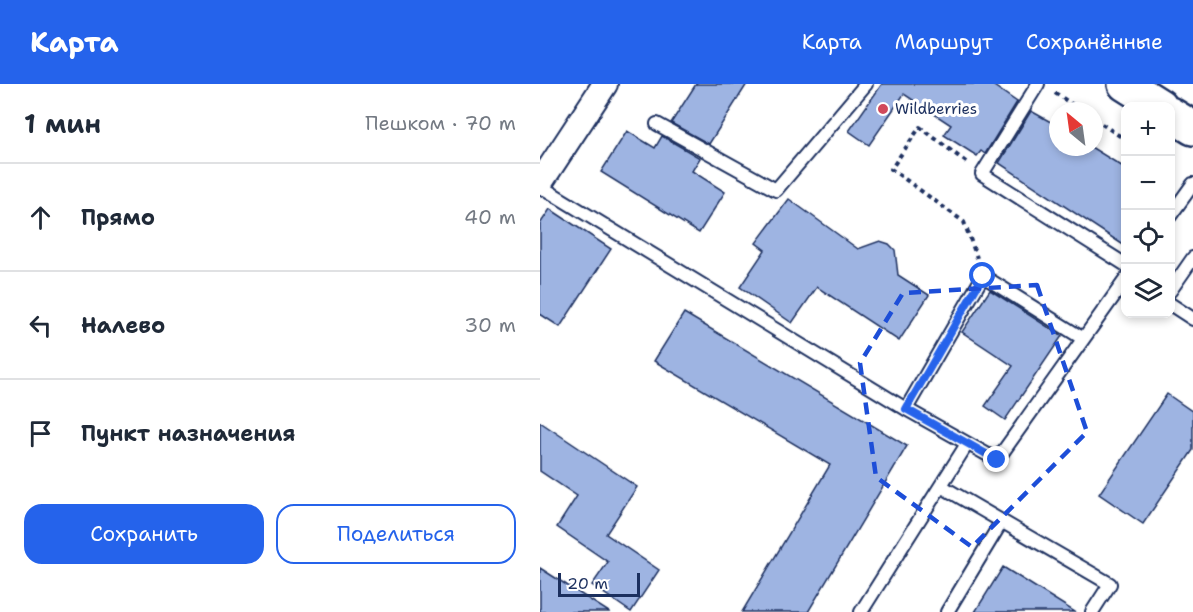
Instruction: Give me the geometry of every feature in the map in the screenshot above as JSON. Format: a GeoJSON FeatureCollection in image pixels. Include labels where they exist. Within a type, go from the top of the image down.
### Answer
{"type":"FeatureCollection","features":[{"type":"Feature","properties":{"kind":"main road"},"geometry":{"type":"LineString","coordinates":[[1125,84],[1154,102]]}},
{"type":"Feature","properties":{"kind":"main road"},"geometry":{"type":"LineString","coordinates":[[1175,117],[1193,128]]}},
{"type":"Feature","properties":{"kind":"street"},"geometry":{"type":"LineString","coordinates":[[540,184],[605,84]]}},
{"type":"Feature","properties":{"kind":"lane"},"geometry":{"type":"LineString","coordinates":[[1038,84],[982,174],[1122,264]]}},
{"type":"Feature","properties":{"kind":"lane"},"geometry":{"type":"LineString","coordinates":[[657,124],[776,190],[864,85]]}},
{"type":"Feature","properties":{"kind":"lane"},"geometry":{"type":"LineString","coordinates":[[540,184],[906,409],[997,460],[1121,284]]}},
{"type":"Feature","properties":{"kind":"lane"},"geometry":{"type":"LineString","coordinates":[[1174,210],[1193,184]]}},
{"type":"Feature","properties":{"kind":"lane"},"geometry":{"type":"LineString","coordinates":[[1175,284],[1193,258]]}},
{"type":"Feature","properties":{"kind":"lane"},"geometry":{"type":"LineString","coordinates":[[906,409],[983,276],[1082,338]]}},
{"type":"Feature","properties":{"kind":"lane"},"geometry":{"type":"LineString","coordinates":[[1175,307],[1193,319]]}},
{"type":"Feature","properties":{"kind":"lane"},"geometry":{"type":"LineString","coordinates":[[861,612],[967,444]]}},
{"type":"Feature","properties":{"kind":"lane"},"geometry":{"type":"LineString","coordinates":[[940,486],[1110,584],[1092,612]]}},
{"type":"Feature","properties":{"kind":"lane"},"geometry":{"type":"LineString","coordinates":[[947,612],[1002,521]]}},
{"type":"Feature","properties":{"kind":"path"},"geometry":{"type":"LineString","coordinates":[[1050,89],[1069,102]]}},
{"type":"Feature","properties":{"kind":"path"},"geometry":{"type":"LineString","coordinates":[[1103,125],[1121,137]]}},
{"type":"Feature","properties":{"kind":"path"},"geometry":{"type":"LineString","coordinates":[[982,174],[920,127],[891,169],[964,222],[983,276]]}},
{"type":"Feature","properties":{"kind":"highlighted area"},"geometry":{"type":"Polygon","coordinates":[[[1037,285],[1087,432],[972,547],[876,477],[860,363],[903,293],[1037,285]]]}},
{"type":"Feature","properties":{"kind":"building"},"geometry":{"type":"Polygon","coordinates":[[[696,84],[747,84],[709,144],[671,123],[696,84]]]}},
{"type":"Feature","properties":{"kind":"building"},"geometry":{"type":"Polygon","coordinates":[[[882,84],[991,84],[1017,102],[985,154],[981,151],[977,156],[944,135],[951,125],[904,94],[869,145],[849,131],[882,84]]]}},
{"type":"Feature","properties":{"kind":"building"},"geometry":{"type":"Polygon","coordinates":[[[1031,111],[1049,121],[1049,156],[1103,154],[1121,166],[1121,243],[999,163],[1031,111]]]}},
{"type":"Feature","properties":{"kind":"building"},"geometry":{"type":"Polygon","coordinates":[[[627,131],[655,148],[662,136],[700,158],[692,171],[725,192],[699,233],[601,172],[627,131]]]}},
{"type":"Feature","properties":{"kind":"building"},"geometry":{"type":"Polygon","coordinates":[[[789,199],[858,249],[880,241],[889,244],[895,250],[898,275],[929,295],[899,341],[817,287],[792,323],[740,287],[765,250],[756,243],[789,199]]]}},
{"type":"Feature","properties":{"kind":"building"},"geometry":{"type":"Polygon","coordinates":[[[550,209],[611,249],[560,327],[540,314],[540,224],[550,209]]]}},
{"type":"Feature","properties":{"kind":"building"},"geometry":{"type":"Polygon","coordinates":[[[990,290],[1062,336],[1005,420],[985,406],[1013,366],[962,332],[990,290]]]}},
{"type":"Feature","properties":{"kind":"building"},"geometry":{"type":"Polygon","coordinates":[[[684,313],[907,446],[808,612],[742,612],[830,465],[654,361],[684,313]]]}},
{"type":"Feature","properties":{"kind":"building"},"geometry":{"type":"Polygon","coordinates":[[[1167,394],[1193,412],[1193,450],[1143,524],[1099,494],[1167,394]]]}},
{"type":"Feature","properties":{"kind":"building"},"geometry":{"type":"Polygon","coordinates":[[[540,422],[637,487],[606,534],[659,570],[631,612],[592,585],[608,562],[557,527],[577,496],[540,471],[540,422]]]}},
{"type":"Feature","properties":{"kind":"building"},"geometry":{"type":"Polygon","coordinates":[[[1003,567],[1075,612],[975,612],[1003,567]]]}},
{"type":"Feature","properties":{"kind":"building"},"geometry":{"type":"Polygon","coordinates":[[[540,568],[609,612],[540,612],[540,568]]]}},
{"type":"Feature","properties":{"kind":"place","name":"Wildberries"},"geometry":{"type":"Point","coordinates":[883,109]}},
{"type":"Feature","properties":{"kind":"route"},"geometry":{"type":"LineString","coordinates":[[983,276],[906,409],[997,460]]}}]}
